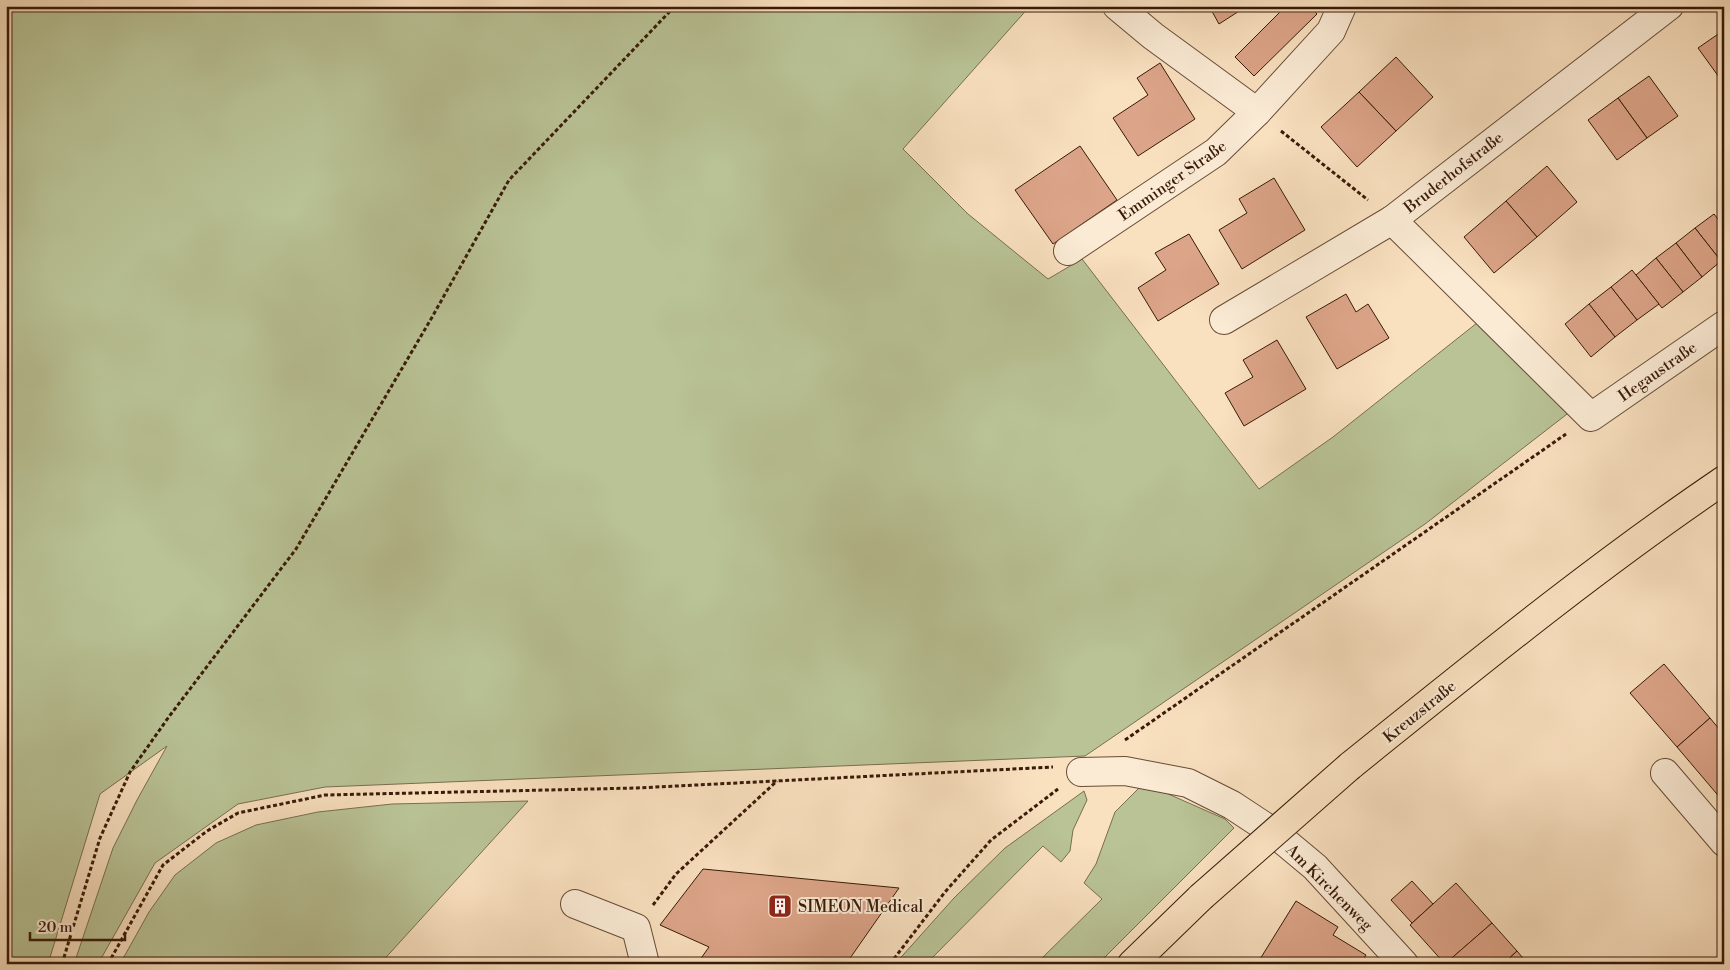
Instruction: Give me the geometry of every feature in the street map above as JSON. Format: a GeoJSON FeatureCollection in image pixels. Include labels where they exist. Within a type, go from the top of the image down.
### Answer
{"type":"FeatureCollection","features":[{"type":"Feature","properties":{"kind":"main road","name":"Kreuzstraße"},"geometry":{"type":"LineString","coordinates":[[1132,964],[1201,897],[1350,766],[1553,603],[1724,480]]}},
{"type":"Feature","properties":{"kind":"street"},"geometry":{"type":"LineString","coordinates":[[1117,6],[1154,36],[1257,112]]}},
{"type":"Feature","properties":{"kind":"street","name":"Emminger Straße"},"geometry":{"type":"LineString","coordinates":[[1068,252],[1216,152],[1257,112],[1330,31],[1342,6]]}},
{"type":"Feature","properties":{"kind":"street","name":"Bruderhofstraße"},"geometry":{"type":"LineString","coordinates":[[1224,320],[1392,220],[1669,6]]}},
{"type":"Feature","properties":{"kind":"street"},"geometry":{"type":"LineString","coordinates":[[1392,220],[1591,417]]}},
{"type":"Feature","properties":{"kind":"street","name":"Hegaustraße"},"geometry":{"type":"LineString","coordinates":[[1591,417],[1724,325]]}},
{"type":"Feature","properties":{"kind":"street","name":"Am Kirchenweg"},"geometry":{"type":"LineString","coordinates":[[1081,772],[1125,771],[1188,783],[1232,805],[1273,832],[1315,867],[1404,964]]}},
{"type":"Feature","properties":{"kind":"street"},"geometry":{"type":"LineString","coordinates":[[1665,773],[1724,842]]}},
{"type":"Feature","properties":{"kind":"street"},"geometry":{"type":"LineString","coordinates":[[575,904],[636,928],[645,964]]}},
{"type":"Feature","properties":{"kind":"path"},"geometry":{"type":"LineString","coordinates":[[62,964],[100,838],[130,772],[173,710],[296,549],[431,319],[509,180],[675,6]]}},
{"type":"Feature","properties":{"kind":"path"},"geometry":{"type":"LineString","coordinates":[[1257,112],[1392,220]]}},
{"type":"Feature","properties":{"kind":"path"},"geometry":{"type":"LineString","coordinates":[[1121,743],[1591,417]]}},
{"type":"Feature","properties":{"kind":"path"},"geometry":{"type":"LineString","coordinates":[[108,964],[163,865],[207,832],[238,813],[325,795],[637,788],[1050,766],[1081,772]]}},
{"type":"Feature","properties":{"kind":"path"},"geometry":{"type":"LineString","coordinates":[[890,964],[945,892],[991,840],[1081,772]]}},
{"type":"Feature","properties":{"kind":"path"},"geometry":{"type":"LineString","coordinates":[[636,928],[676,874],[778,780]]}},
{"type":"Feature","properties":{"kind":"green space"},"geometry":{"type":"Polygon","coordinates":[[[6,6],[1030,6],[903,149],[968,214],[1048,279],[1082,259],[1259,489],[1333,437],[1482,319],[1571,411],[1425,524],[1085,756],[325,787],[238,804],[155,863],[98,964],[74,964],[113,848],[167,746],[100,794],[48,964],[6,964],[6,6]]]}},
{"type":"Feature","properties":{"kind":"green space"},"geometry":{"type":"Polygon","coordinates":[[[1139,788],[1166,793],[1225,819],[1234,828],[1098,964],[1036,964],[1102,899],[1084,883],[1096,864],[1115,812],[1139,788]]]}},
{"type":"Feature","properties":{"kind":"green space"},"geometry":{"type":"Polygon","coordinates":[[[1084,791],[1087,800],[1073,830],[1070,851],[1061,862],[1043,846],[926,964],[895,964],[954,898],[1005,848],[1084,791]]]}},
{"type":"Feature","properties":{"kind":"green space"},"geometry":{"type":"Polygon","coordinates":[[[528,801],[380,964],[120,964],[149,912],[175,875],[216,843],[256,825],[318,812],[392,804],[528,801]]]}},
{"type":"Feature","properties":{"kind":"building"},"geometry":{"type":"Polygon","coordinates":[[[1209,6],[1247,6],[1219,24],[1209,6]]]}},
{"type":"Feature","properties":{"kind":"building"},"geometry":{"type":"Polygon","coordinates":[[[1286,6],[1309,6],[1317,14],[1254,76],[1235,57],[1286,6]]]}},
{"type":"Feature","properties":{"kind":"building"},"geometry":{"type":"Polygon","coordinates":[[[1724,30],[1724,84],[1698,48],[1724,30]]]}},
{"type":"Feature","properties":{"kind":"building"},"geometry":{"type":"Polygon","coordinates":[[[1396,57],[1433,97],[1396,131],[1359,92],[1396,57]]]}},
{"type":"Feature","properties":{"kind":"building"},"geometry":{"type":"Polygon","coordinates":[[[1160,63],[1195,119],[1138,156],[1113,118],[1148,95],[1137,78],[1160,63]]]}},
{"type":"Feature","properties":{"kind":"building"},"geometry":{"type":"Polygon","coordinates":[[[1649,76],[1678,116],[1647,138],[1618,98],[1649,76]]]}},
{"type":"Feature","properties":{"kind":"building"},"geometry":{"type":"Polygon","coordinates":[[[1359,92],[1396,131],[1357,167],[1321,127],[1359,92]]]}},
{"type":"Feature","properties":{"kind":"building"},"geometry":{"type":"Polygon","coordinates":[[[1618,98],[1647,138],[1617,160],[1588,120],[1618,98]]]}},
{"type":"Feature","properties":{"kind":"building"},"geometry":{"type":"Polygon","coordinates":[[[1080,146],[1117,200],[1053,244],[1015,190],[1080,146]]]}},
{"type":"Feature","properties":{"kind":"building"},"geometry":{"type":"Polygon","coordinates":[[[1547,166],[1577,202],[1537,237],[1506,201],[1547,166]]]}},
{"type":"Feature","properties":{"kind":"building"},"geometry":{"type":"Polygon","coordinates":[[[1274,178],[1305,230],[1242,269],[1219,230],[1247,213],[1239,199],[1274,178]]]}},
{"type":"Feature","properties":{"kind":"building"},"geometry":{"type":"Polygon","coordinates":[[[1506,201],[1537,237],[1494,273],[1464,237],[1506,201]]]}},
{"type":"Feature","properties":{"kind":"building"},"geometry":{"type":"Polygon","coordinates":[[[1714,214],[1724,227],[1724,259],[1721,261],[1695,228],[1714,214]]]}},
{"type":"Feature","properties":{"kind":"building"},"geometry":{"type":"Polygon","coordinates":[[[1695,228],[1721,261],[1702,277],[1676,243],[1695,228]]]}},
{"type":"Feature","properties":{"kind":"building"},"geometry":{"type":"Polygon","coordinates":[[[1189,234],[1219,284],[1158,321],[1138,288],[1166,270],[1155,253],[1189,234]]]}},
{"type":"Feature","properties":{"kind":"building"},"geometry":{"type":"Polygon","coordinates":[[[1676,243],[1702,277],[1683,292],[1656,258],[1676,243]]]}},
{"type":"Feature","properties":{"kind":"building"},"geometry":{"type":"Polygon","coordinates":[[[1656,258],[1683,292],[1662,308],[1636,275],[1656,258]]]}},
{"type":"Feature","properties":{"kind":"building"},"geometry":{"type":"Polygon","coordinates":[[[1632,270],[1659,304],[1637,320],[1611,287],[1632,270]]]}},
{"type":"Feature","properties":{"kind":"building"},"geometry":{"type":"Polygon","coordinates":[[[1611,287],[1637,320],[1615,337],[1589,304],[1611,287]]]}},
{"type":"Feature","properties":{"kind":"building"},"geometry":{"type":"Polygon","coordinates":[[[1346,294],[1356,312],[1368,304],[1389,338],[1337,369],[1306,317],[1346,294]]]}},
{"type":"Feature","properties":{"kind":"building"},"geometry":{"type":"Polygon","coordinates":[[[1589,304],[1615,337],[1591,357],[1565,324],[1589,304]]]}},
{"type":"Feature","properties":{"kind":"building"},"geometry":{"type":"Polygon","coordinates":[[[1277,340],[1306,389],[1244,426],[1225,393],[1253,377],[1243,360],[1277,340]]]}},
{"type":"Feature","properties":{"kind":"building"},"geometry":{"type":"Polygon","coordinates":[[[1664,664],[1710,718],[1677,747],[1630,693],[1664,664]]]}},
{"type":"Feature","properties":{"kind":"building"},"geometry":{"type":"Polygon","coordinates":[[[1710,718],[1724,735],[1724,798],[1722,800],[1677,747],[1710,718]]]}},
{"type":"Feature","properties":{"kind":"building","name":"SIMEON Medical"},"geometry":{"type":"Polygon","coordinates":[[[703,869],[899,888],[846,964],[697,964],[709,947],[660,925],[703,869]]]}},
{"type":"Feature","properties":{"kind":"building"},"geometry":{"type":"Polygon","coordinates":[[[1412,881],[1433,904],[1412,923],[1391,900],[1412,881]]]}},
{"type":"Feature","properties":{"kind":"building"},"geometry":{"type":"Polygon","coordinates":[[[1456,883],[1492,923],[1445,964],[1410,925],[1456,883]]]}},
{"type":"Feature","properties":{"kind":"building"},"geometry":{"type":"Polygon","coordinates":[[[1296,901],[1338,927],[1333,935],[1366,955],[1362,962],[1364,964],[1257,964],[1296,901]]]}},
{"type":"Feature","properties":{"kind":"building"},"geometry":{"type":"Polygon","coordinates":[[[1492,923],[1517,951],[1503,964],[1446,963],[1492,923]]]}},
{"type":"Feature","properties":{"kind":"building"},"geometry":{"type":"Polygon","coordinates":[[[1517,951],[1528,964],[1503,964],[1517,951]]]}},
{"type":"Feature","properties":{"kind":"place","name":"SIMEON Medical"},"geometry":{"type":"Point","coordinates":[780,906]}}]}
